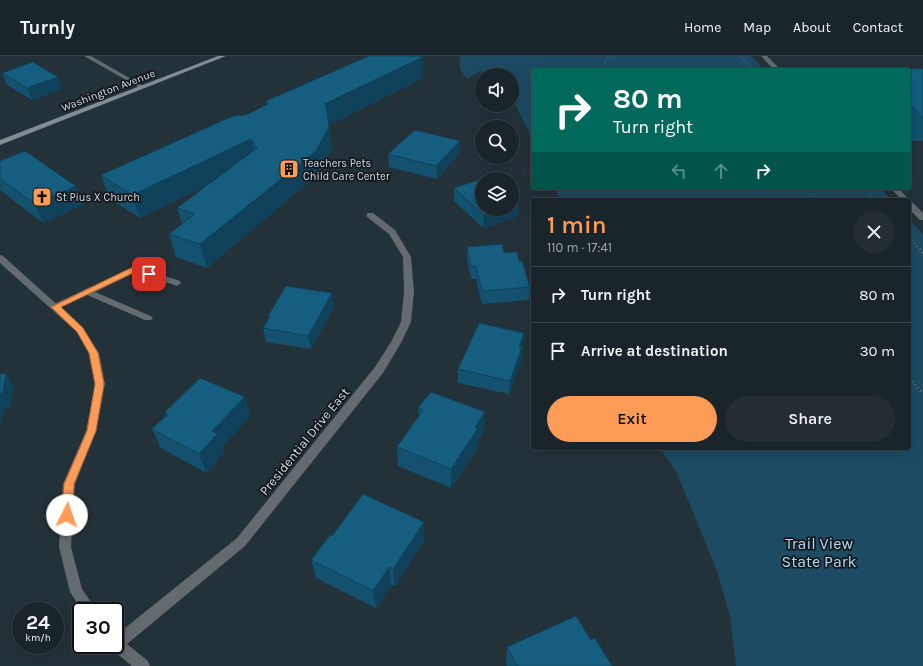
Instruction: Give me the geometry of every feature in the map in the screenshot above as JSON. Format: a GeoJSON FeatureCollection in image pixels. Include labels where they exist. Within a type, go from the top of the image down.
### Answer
{"type":"FeatureCollection","features":[{"type":"Feature","properties":{"kind":"main road","name":"Washington Avenue"},"geometry":{"type":"LineString","coordinates":[[0,143],[223,56]]}},
{"type":"Feature","properties":{"kind":"street"},"geometry":{"type":"LineString","coordinates":[[87,56],[142,87]]}},
{"type":"Feature","properties":{"kind":"street"},"geometry":{"type":"LineString","coordinates":[[764,56],[776,68]]}},
{"type":"Feature","properties":{"kind":"street"},"geometry":{"type":"LineString","coordinates":[[896,190],[904,198]]}},
{"type":"Feature","properties":{"kind":"street"},"geometry":{"type":"LineString","coordinates":[[911,206],[923,218]]}},
{"type":"Feature","properties":{"kind":"street","name":"Presidential Drive East"},"geometry":{"type":"LineString","coordinates":[[124,637],[241,542],[378,370],[396,343],[406,322],[409,292],[407,257],[392,232],[370,215]]}},
{"type":"Feature","properties":{"kind":"street"},"geometry":{"type":"LineString","coordinates":[[0,258],[80,330],[94,353],[100,384],[92,431],[69,484],[65,547],[76,592],[83,602]]}},
{"type":"Feature","properties":{"kind":"street"},"geometry":{"type":"LineString","coordinates":[[55,307],[135,269],[177,284]]}},
{"type":"Feature","properties":{"kind":"street"},"geometry":{"type":"LineString","coordinates":[[87,292],[148,318]]}},
{"type":"Feature","properties":{"kind":"street"},"geometry":{"type":"LineString","coordinates":[[124,651],[143,666]]}},
{"type":"Feature","properties":{"kind":"path"},"geometry":{"type":"LineString","coordinates":[[608,68],[605,60],[610,56]]}},
{"type":"Feature","properties":{"kind":"path"},"geometry":{"type":"LineString","coordinates":[[740,56],[752,68]]}},
{"type":"Feature","properties":{"kind":"path"},"geometry":{"type":"LineString","coordinates":[[809,190],[816,198]]}},
{"type":"Feature","properties":{"kind":"path"},"geometry":{"type":"LineString","coordinates":[[867,190],[874,198]]}},
{"type":"Feature","properties":{"kind":"path"},"geometry":{"type":"LineString","coordinates":[[911,239],[923,253]]}},
{"type":"Feature","properties":{"kind":"path"},"geometry":{"type":"LineString","coordinates":[[911,381],[923,392]]}},
{"type":"Feature","properties":{"kind":"green space"},"geometry":{"type":"Polygon","coordinates":[[[460,56],[751,56],[763,68],[531,68],[531,137],[519,112],[519,68],[475,68],[475,74],[467,79],[460,69],[460,56]]]}},
{"type":"Feature","properties":{"kind":"green space"},"geometry":{"type":"Polygon","coordinates":[[[556,190],[882,190],[890,198],[560,198],[556,190]]]}},
{"type":"Feature","properties":{"kind":"green space","name":"Trail View State Park"},"geometry":{"type":"Polygon","coordinates":[[[911,221],[923,235],[923,666],[736,666],[730,616],[717,571],[676,471],[661,450],[911,450],[911,221]]]}},
{"type":"Feature","properties":{"kind":"building"},"geometry":{"type":"Polygon","coordinates":[[[369,56],[423,57],[324,104],[326,105],[329,127],[316,151],[200,244],[169,234],[195,214],[177,208],[257,148],[251,139],[132,195],[101,175],[233,116],[246,115],[268,104],[266,101],[369,56]]]}},
{"type":"Feature","properties":{"kind":"building"},"geometry":{"type":"Polygon","coordinates":[[[33,62],[58,77],[27,88],[2,73],[33,62]]]}},
{"type":"Feature","properties":{"kind":"building"},"geometry":{"type":"Polygon","coordinates":[[[911,69],[923,69],[923,119],[911,105],[911,69]]]}},
{"type":"Feature","properties":{"kind":"building"},"geometry":{"type":"Polygon","coordinates":[[[415,130],[460,141],[436,166],[388,154],[415,130]]]}},
{"type":"Feature","properties":{"kind":"building"},"geometry":{"type":"Polygon","coordinates":[[[25,151],[76,186],[35,204],[0,179],[0,161],[25,151]]]}},
{"type":"Feature","properties":{"kind":"building"},"geometry":{"type":"Polygon","coordinates":[[[475,181],[475,207],[454,188],[475,181]]]}},
{"type":"Feature","properties":{"kind":"building"},"geometry":{"type":"Polygon","coordinates":[[[502,244],[504,253],[517,252],[519,261],[522,261],[530,287],[482,291],[476,266],[471,266],[467,247],[502,244]]]}},
{"type":"Feature","properties":{"kind":"building"},"geometry":{"type":"Polygon","coordinates":[[[286,286],[332,293],[308,336],[263,328],[270,316],[268,316],[286,286]]]}},
{"type":"Feature","properties":{"kind":"building"},"geometry":{"type":"Polygon","coordinates":[[[479,323],[524,333],[519,347],[522,347],[510,381],[458,369],[479,323]]]}},
{"type":"Feature","properties":{"kind":"building"},"geometry":{"type":"Polygon","coordinates":[[[6,373],[2,394],[0,394],[0,374],[6,373]]]}},
{"type":"Feature","properties":{"kind":"building"},"geometry":{"type":"Polygon","coordinates":[[[200,378],[245,397],[212,431],[217,434],[199,454],[152,429],[168,414],[165,412],[200,378]]]}},
{"type":"Feature","properties":{"kind":"building"},"geometry":{"type":"Polygon","coordinates":[[[431,392],[485,412],[475,427],[478,428],[451,469],[397,447],[423,410],[418,408],[431,392]]]}},
{"type":"Feature","properties":{"kind":"building"},"geometry":{"type":"Polygon","coordinates":[[[363,494],[424,522],[393,569],[389,567],[373,591],[311,560],[330,535],[332,536],[363,494]]]}},
{"type":"Feature","properties":{"kind":"building"},"geometry":{"type":"Polygon","coordinates":[[[576,616],[591,640],[595,638],[612,666],[517,666],[507,647],[576,616]]]}},
{"type":"Feature","properties":{"kind":"place","name":"Teachers Pets Child Care Center"},"geometry":{"type":"Point","coordinates":[289,169]}},
{"type":"Feature","properties":{"kind":"place","name":"St Pius X Church"},"geometry":{"type":"Point","coordinates":[42,197]}},
{"type":"Feature","properties":{"kind":"route"},"geometry":{"type":"LineString","coordinates":[[67,515],[69,484],[92,431],[100,384],[94,353],[80,330],[55,307],[135,269],[149,274]]}}]}
